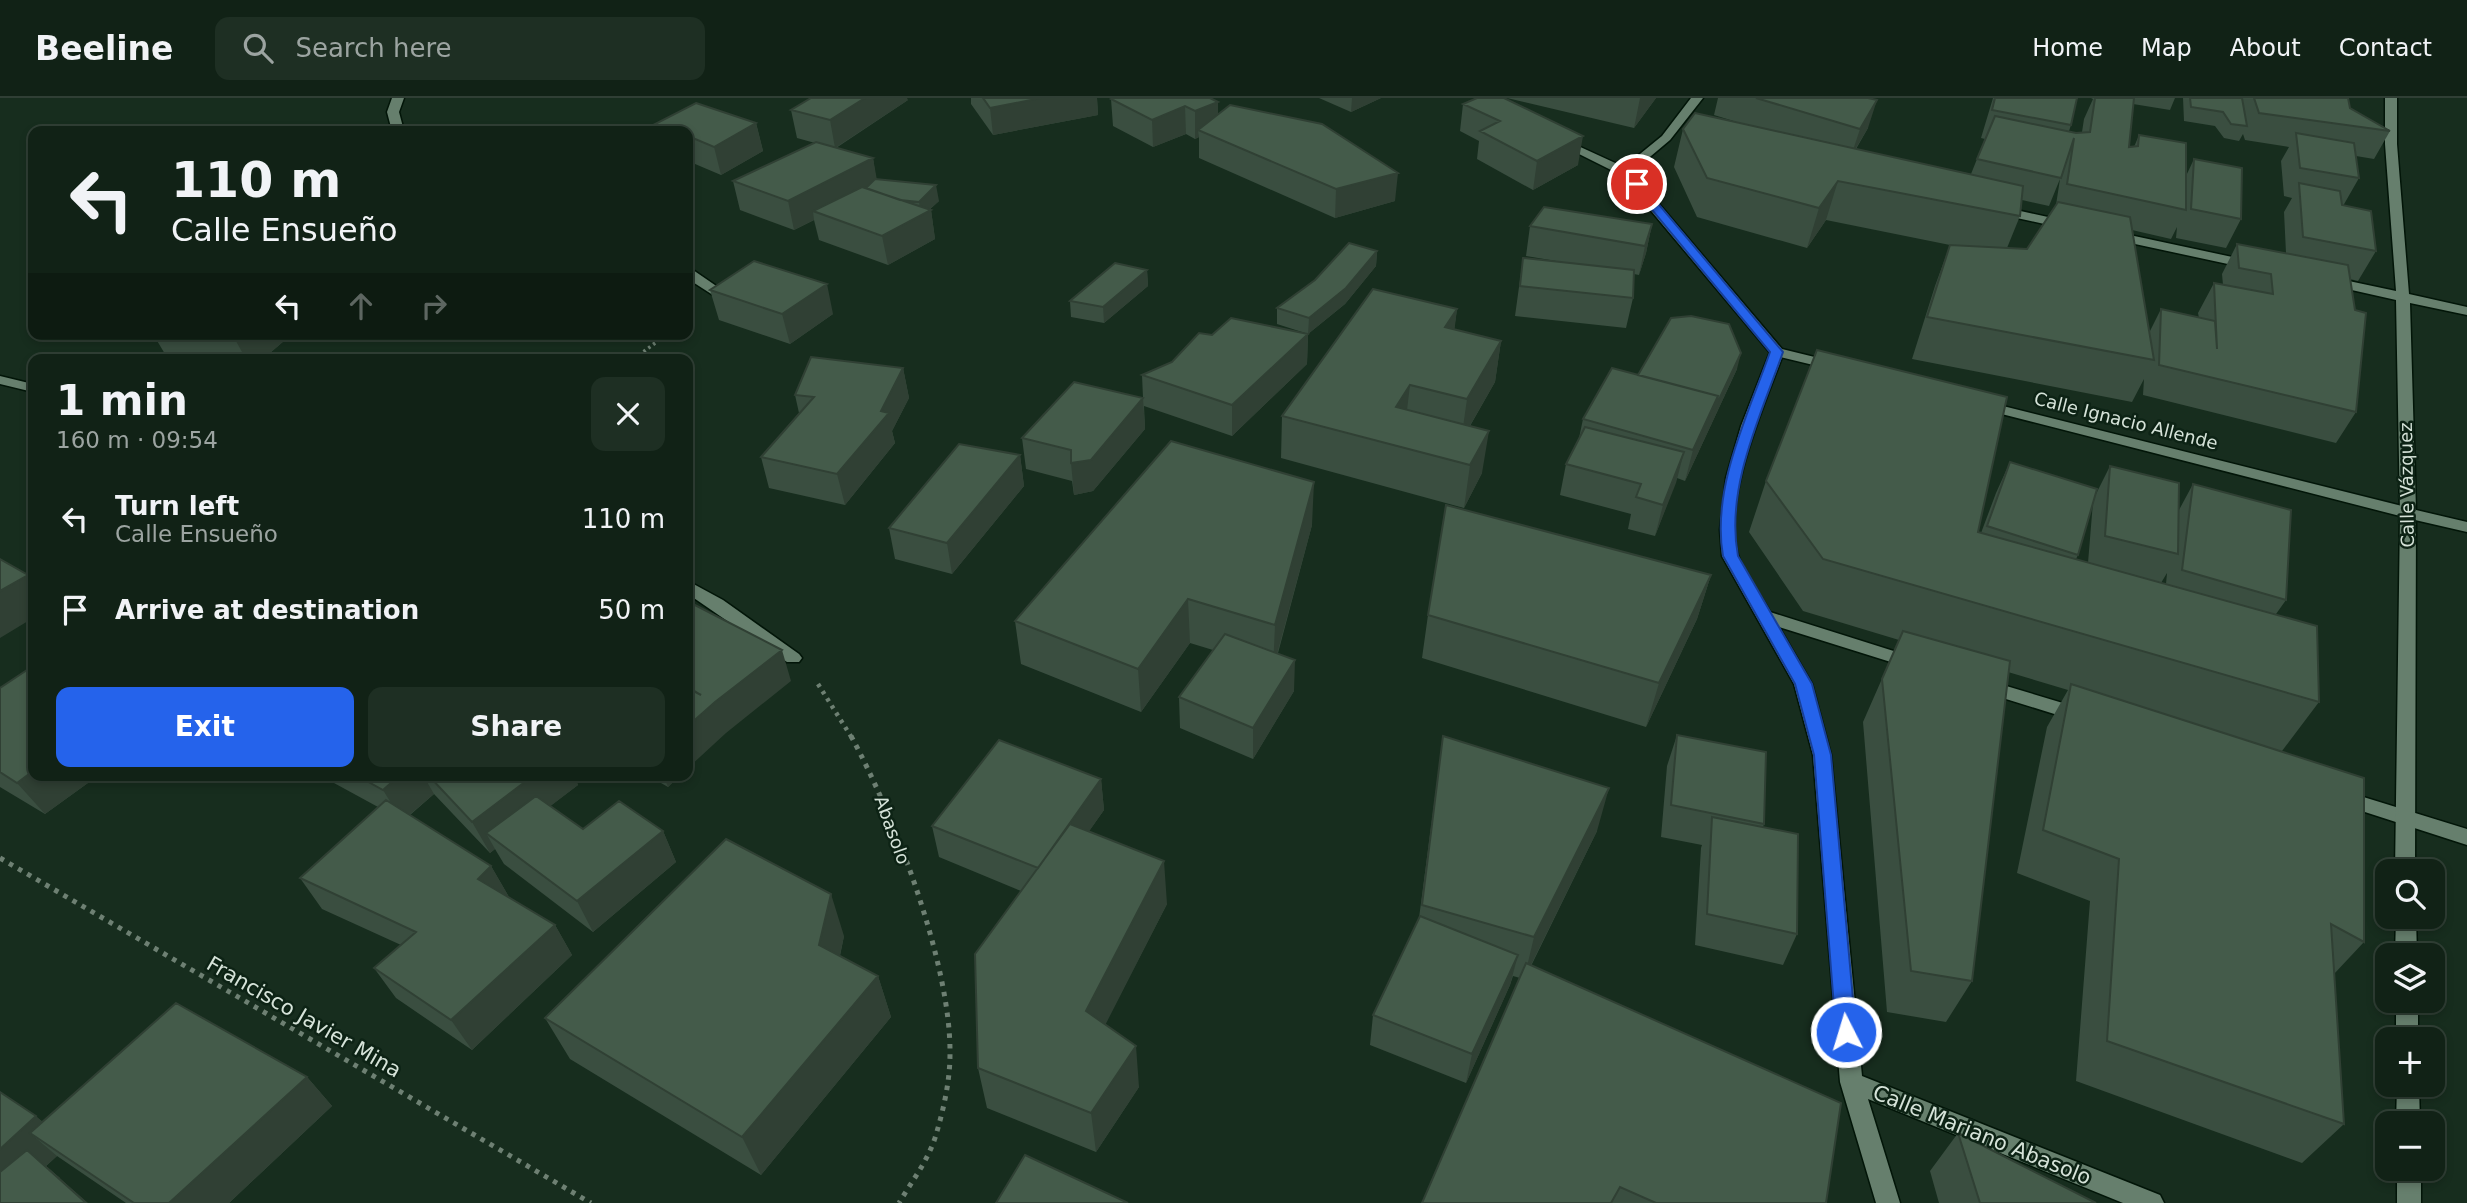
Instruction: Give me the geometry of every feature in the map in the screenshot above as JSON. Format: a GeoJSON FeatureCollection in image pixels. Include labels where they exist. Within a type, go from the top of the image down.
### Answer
{"type":"FeatureCollection","features":[{"type":"Feature","properties":{"kind":"street"},"geometry":{"type":"LineString","coordinates":[[397,126],[393,112],[398,98]]}},
{"type":"Feature","properties":{"kind":"street"},"geometry":{"type":"LineString","coordinates":[[1625,172],[1666,138],[1698,98]]}},
{"type":"Feature","properties":{"kind":"street","name":"Calle Vázquez"},"geometry":{"type":"LineString","coordinates":[[2391,98],[2391,144],[2403,297],[2409,513],[2405,859]]}},
{"type":"Feature","properties":{"kind":"street"},"geometry":{"type":"LineString","coordinates":[[1551,137],[1625,172],[1777,352],[1855,372]]}},
{"type":"Feature","properties":{"kind":"street"},"geometry":{"type":"LineString","coordinates":[[1666,138],[1680,141]]}},
{"type":"Feature","properties":{"kind":"street"},"geometry":{"type":"LineString","coordinates":[[1979,206],[2074,227]]}},
{"type":"Feature","properties":{"kind":"street"},"geometry":{"type":"LineString","coordinates":[[2101,233],[2265,268]]}},
{"type":"Feature","properties":{"kind":"street"},"geometry":{"type":"LineString","coordinates":[[693,276],[721,294]]}},
{"type":"Feature","properties":{"kind":"street"},"geometry":{"type":"LineString","coordinates":[[2313,278],[2467,311]]}},
{"type":"Feature","properties":{"kind":"street"},"geometry":{"type":"LineString","coordinates":[[1777,352],[1738,460],[1726,533],[1730,556],[1803,684],[1822,755],[1851,1082],[1888,1203]]}},
{"type":"Feature","properties":{"kind":"street"},"geometry":{"type":"LineString","coordinates":[[0,380],[28,387]]}},
{"type":"Feature","properties":{"kind":"street","name":"Calle Ignacio Allende"},"geometry":{"type":"LineString","coordinates":[[1973,402],[2467,527]]}},
{"type":"Feature","properties":{"kind":"street"},"geometry":{"type":"LineString","coordinates":[[693,590],[793,658]]}},
{"type":"Feature","properties":{"kind":"street"},"geometry":{"type":"LineString","coordinates":[[1765,616],[1925,666]]}},
{"type":"Feature","properties":{"kind":"street"},"geometry":{"type":"LineString","coordinates":[[1965,679],[2098,721]]}},
{"type":"Feature","properties":{"kind":"street"},"geometry":{"type":"LineString","coordinates":[[2325,792],[2467,837]]}},
{"type":"Feature","properties":{"kind":"street","name":"Calle Mariano Abasolo"},"geometry":{"type":"LineString","coordinates":[[1851,1082],[2152,1203]]}},
{"type":"Feature","properties":{"kind":"street"},"geometry":{"type":"LineString","coordinates":[[2409,1181],[2409,1203]]}},
{"type":"Feature","properties":{"kind":"path"},"geometry":{"type":"LineString","coordinates":[[641,354],[659,340]]}},
{"type":"Feature","properties":{"kind":"path","name":"Abasolo"},"geometry":{"type":"LineString","coordinates":[[793,658],[832,698],[871,772],[903,858],[943,983],[951,1053],[932,1147],[899,1203]]}},
{"type":"Feature","properties":{"kind":"path","name":"Francisco Javier Mina"},"geometry":{"type":"LineString","coordinates":[[0,858],[591,1203]]}},
{"type":"Feature","properties":{"kind":"building"},"geometry":{"type":"Polygon","coordinates":[[[811,98],[865,98],[830,120],[791,110],[811,98]]]}},
{"type":"Feature","properties":{"kind":"building"},"geometry":{"type":"Polygon","coordinates":[[[983,98],[1041,98],[990,108],[983,98]]]}},
{"type":"Feature","properties":{"kind":"building"},"geometry":{"type":"Polygon","coordinates":[[[1210,98],[1218,102],[1195,111],[1185,106],[1152,120],[1111,99],[1210,98]]]}},
{"type":"Feature","properties":{"kind":"building"},"geometry":{"type":"Polygon","coordinates":[[[1477,98],[1504,98],[1583,136],[1537,161],[1480,131],[1500,121],[1463,104],[1477,98]]]}},
{"type":"Feature","properties":{"kind":"building"},"geometry":{"type":"Polygon","coordinates":[[[1756,98],[1868,98],[1877,100],[1860,129],[1756,98]]]}},
{"type":"Feature","properties":{"kind":"building"},"geometry":{"type":"Polygon","coordinates":[[[1995,98],[2077,98],[2071,125],[1992,110],[1995,98]]]}},
{"type":"Feature","properties":{"kind":"building"},"geometry":{"type":"Polygon","coordinates":[[[2095,98],[2134,98],[2129,147],[2138,146],[2139,135],[2186,143],[2186,210],[2067,184],[2074,138],[2061,178],[1977,159],[1995,116],[2076,133],[2090,132],[2095,98]]]}},
{"type":"Feature","properties":{"kind":"building"},"geometry":{"type":"Polygon","coordinates":[[[2190,98],[2242,98],[2247,126],[2231,124],[2223,112],[2191,107],[2190,98]]]}},
{"type":"Feature","properties":{"kind":"building"},"geometry":{"type":"Polygon","coordinates":[[[2254,98],[2348,98],[2350,108],[2390,131],[2259,113],[2254,98]]]}},
{"type":"Feature","properties":{"kind":"building"},"geometry":{"type":"Polygon","coordinates":[[[696,103],[756,123],[714,147],[693,138],[693,126],[655,124],[696,103]]]}},
{"type":"Feature","properties":{"kind":"building"},"geometry":{"type":"Polygon","coordinates":[[[1230,105],[1322,124],[1398,173],[1336,189],[1198,130],[1230,105]]]}},
{"type":"Feature","properties":{"kind":"building"},"geometry":{"type":"Polygon","coordinates":[[[1695,113],[2023,186],[2020,216],[1838,181],[1819,208],[1707,178],[1683,129],[1695,113]]]}},
{"type":"Feature","properties":{"kind":"building"},"geometry":{"type":"Polygon","coordinates":[[[2296,133],[2354,143],[2359,178],[2300,168],[2296,133]]]}},
{"type":"Feature","properties":{"kind":"building"},"geometry":{"type":"Polygon","coordinates":[[[816,142],[873,158],[788,201],[733,181],[816,142]]]}},
{"type":"Feature","properties":{"kind":"building"},"geometry":{"type":"Polygon","coordinates":[[[2194,159],[2242,168],[2241,219],[2191,209],[2194,159]]]}},
{"type":"Feature","properties":{"kind":"building"},"geometry":{"type":"Polygon","coordinates":[[[875,179],[936,185],[919,202],[900,200],[866,188],[875,179]]]}},
{"type":"Feature","properties":{"kind":"building"},"geometry":{"type":"Polygon","coordinates":[[[2299,183],[2340,191],[2342,205],[2371,211],[2376,251],[2303,237],[2299,183]]]}},
{"type":"Feature","properties":{"kind":"building"},"geometry":{"type":"Polygon","coordinates":[[[862,187],[931,210],[882,236],[813,211],[862,187]]]}},
{"type":"Feature","properties":{"kind":"building"},"geometry":{"type":"Polygon","coordinates":[[[2058,202],[2130,217],[2154,360],[1927,317],[1950,245],[2027,249],[2058,202]]]}},
{"type":"Feature","properties":{"kind":"building"},"geometry":{"type":"Polygon","coordinates":[[[1544,207],[1652,224],[1645,246],[1530,226],[1544,207]]]}},
{"type":"Feature","properties":{"kind":"building"},"geometry":{"type":"Polygon","coordinates":[[[1349,243],[1377,251],[1346,288],[1309,318],[1277,308],[1315,280],[1349,243]]]}},
{"type":"Feature","properties":{"kind":"building"},"geometry":{"type":"Polygon","coordinates":[[[2237,244],[2348,265],[2355,310],[2366,313],[2356,412],[2159,365],[2161,309],[2215,321],[2217,349],[2214,283],[2273,294],[2271,274],[2239,268],[2237,244]]]}},
{"type":"Feature","properties":{"kind":"building"},"geometry":{"type":"Polygon","coordinates":[[[1523,258],[1634,270],[1633,298],[1520,286],[1523,258]]]}},
{"type":"Feature","properties":{"kind":"building"},"geometry":{"type":"Polygon","coordinates":[[[754,261],[827,284],[782,314],[710,290],[754,261]]]}},
{"type":"Feature","properties":{"kind":"building"},"geometry":{"type":"Polygon","coordinates":[[[1115,263],[1147,270],[1103,307],[1070,301],[1115,263]]]}},
{"type":"Feature","properties":{"kind":"building"},"geometry":{"type":"Polygon","coordinates":[[[1373,289],[1457,309],[1445,327],[1501,341],[1467,399],[1410,385],[1396,407],[1489,431],[1470,465],[1282,416],[1373,289]]]}},
{"type":"Feature","properties":{"kind":"building"},"geometry":{"type":"Polygon","coordinates":[[[1691,316],[1729,324],[1741,353],[1714,410],[1718,396],[1638,375],[1671,318],[1691,316]]]}},
{"type":"Feature","properties":{"kind":"building"},"geometry":{"type":"Polygon","coordinates":[[[1231,318],[1308,334],[1232,405],[1142,375],[1172,362],[1199,333],[1212,335],[1231,318]]]}},
{"type":"Feature","properties":{"kind":"building"},"geometry":{"type":"Polygon","coordinates":[[[1817,350],[2007,397],[1978,532],[2317,626],[2319,702],[1823,559],[1766,481],[1817,350]]]}},
{"type":"Feature","properties":{"kind":"building"},"geometry":{"type":"Polygon","coordinates":[[[811,357],[903,368],[881,411],[889,413],[837,474],[761,457],[814,397],[795,395],[811,357]]]}},
{"type":"Feature","properties":{"kind":"building"},"geometry":{"type":"Polygon","coordinates":[[[1612,368],[1718,396],[1693,450],[1583,419],[1612,368]]]}},
{"type":"Feature","properties":{"kind":"building"},"geometry":{"type":"Polygon","coordinates":[[[1074,382],[1143,398],[1091,460],[1071,463],[1071,450],[1022,438],[1074,382]]]}},
{"type":"Feature","properties":{"kind":"building"},"geometry":{"type":"Polygon","coordinates":[[[1585,427],[1684,452],[1663,505],[1636,497],[1641,484],[1566,464],[1585,427]]]}},
{"type":"Feature","properties":{"kind":"building"},"geometry":{"type":"Polygon","coordinates":[[[1171,441],[1314,482],[1275,625],[1188,599],[1138,669],[1015,621],[1171,441]]]}},
{"type":"Feature","properties":{"kind":"building"},"geometry":{"type":"Polygon","coordinates":[[[959,444],[1020,455],[947,543],[889,528],[959,444]]]}},
{"type":"Feature","properties":{"kind":"building"},"geometry":{"type":"Polygon","coordinates":[[[2010,462],[2097,489],[2078,555],[1987,526],[2010,462]]]}},
{"type":"Feature","properties":{"kind":"building"},"geometry":{"type":"Polygon","coordinates":[[[2110,466],[2179,483],[2178,554],[2105,536],[2110,466]]]}},
{"type":"Feature","properties":{"kind":"building"},"geometry":{"type":"Polygon","coordinates":[[[2193,484],[2291,510],[2286,600],[2182,570],[2193,484]]]}},
{"type":"Feature","properties":{"kind":"building"},"geometry":{"type":"Polygon","coordinates":[[[1446,505],[1711,575],[1659,683],[1428,615],[1446,505]]]}},
{"type":"Feature","properties":{"kind":"building"},"geometry":{"type":"Polygon","coordinates":[[[0,559],[28,575],[0,591],[0,559]]]}},
{"type":"Feature","properties":{"kind":"building"},"geometry":{"type":"Polygon","coordinates":[[[693,604],[782,650],[693,722],[693,691],[701,695],[693,690],[693,604]]]}},
{"type":"Feature","properties":{"kind":"building"},"geometry":{"type":"Polygon","coordinates":[[[1903,631],[2010,661],[1972,981],[1911,971],[1882,679],[1903,631]]]}},
{"type":"Feature","properties":{"kind":"building"},"geometry":{"type":"Polygon","coordinates":[[[1225,634],[1295,660],[1253,728],[1179,697],[1225,634]]]}},
{"type":"Feature","properties":{"kind":"building"},"geometry":{"type":"Polygon","coordinates":[[[28,669],[28,775],[17,783],[0,772],[0,688],[28,669]]]}},
{"type":"Feature","properties":{"kind":"building"},"geometry":{"type":"Polygon","coordinates":[[[2071,684],[2364,778],[2364,942],[2331,924],[2344,1124],[2107,1041],[2119,859],[2043,830],[2071,684]]]}},
{"type":"Feature","properties":{"kind":"building"},"geometry":{"type":"Polygon","coordinates":[[[1677,735],[1766,752],[1764,824],[1671,805],[1677,735]]]}},
{"type":"Feature","properties":{"kind":"building"},"geometry":{"type":"Polygon","coordinates":[[[1443,736],[1609,788],[1534,937],[1422,905],[1443,736]]]}},
{"type":"Feature","properties":{"kind":"building"},"geometry":{"type":"Polygon","coordinates":[[[999,740],[1101,779],[1038,868],[932,826],[999,740]]]}},
{"type":"Feature","properties":{"kind":"building"},"geometry":{"type":"Polygon","coordinates":[[[367,781],[393,781],[383,790],[367,781]]]}},
{"type":"Feature","properties":{"kind":"building"},"geometry":{"type":"Polygon","coordinates":[[[434,781],[526,781],[472,822],[434,781]]]}},
{"type":"Feature","properties":{"kind":"building"},"geometry":{"type":"Polygon","coordinates":[[[536,796],[583,829],[619,801],[663,831],[577,901],[486,833],[536,796]]]}},
{"type":"Feature","properties":{"kind":"building"},"geometry":{"type":"Polygon","coordinates":[[[386,800],[491,866],[478,879],[555,925],[451,1020],[374,968],[416,932],[300,878],[386,800]]]}},
{"type":"Feature","properties":{"kind":"building"},"geometry":{"type":"Polygon","coordinates":[[[1712,817],[1798,834],[1797,934],[1707,914],[1712,817]]]}},
{"type":"Feature","properties":{"kind":"building"},"geometry":{"type":"Polygon","coordinates":[[[1070,824],[1164,861],[1086,1011],[1136,1046],[1091,1113],[978,1068],[975,954],[1070,824]]]}},
{"type":"Feature","properties":{"kind":"building"},"geometry":{"type":"Polygon","coordinates":[[[726,839],[831,894],[819,945],[878,976],[742,1137],[545,1018],[726,839]]]}},
{"type":"Feature","properties":{"kind":"building"},"geometry":{"type":"Polygon","coordinates":[[[1420,916],[1518,955],[1472,1054],[1373,1015],[1420,916]]]}},
{"type":"Feature","properties":{"kind":"building"},"geometry":{"type":"Polygon","coordinates":[[[1526,963],[1841,1103],[1826,1203],[1656,1203],[1620,1187],[1611,1203],[1422,1203],[1526,963]]]}},
{"type":"Feature","properties":{"kind":"building"},"geometry":{"type":"Polygon","coordinates":[[[176,1003],[307,1077],[169,1203],[134,1203],[30,1133],[176,1003]]]}},
{"type":"Feature","properties":{"kind":"building"},"geometry":{"type":"Polygon","coordinates":[[[0,1092],[36,1116],[0,1149],[0,1092]]]}},
{"type":"Feature","properties":{"kind":"building"},"geometry":{"type":"Polygon","coordinates":[[[1958,1133],[2096,1203],[1980,1203],[1958,1133]]]}},
{"type":"Feature","properties":{"kind":"building"},"geometry":{"type":"Polygon","coordinates":[[[27,1150],[86,1203],[0,1203],[0,1172],[27,1150]]]}},
{"type":"Feature","properties":{"kind":"building"},"geometry":{"type":"Polygon","coordinates":[[[1025,1155],[1128,1203],[996,1203],[1025,1155]]]}},
{"type":"Feature","properties":{"kind":"route"},"geometry":{"type":"LineString","coordinates":[[1637,184],[1777,352],[1738,460],[1726,533],[1730,556],[1803,684],[1822,755],[1846,1032]]}}]}
